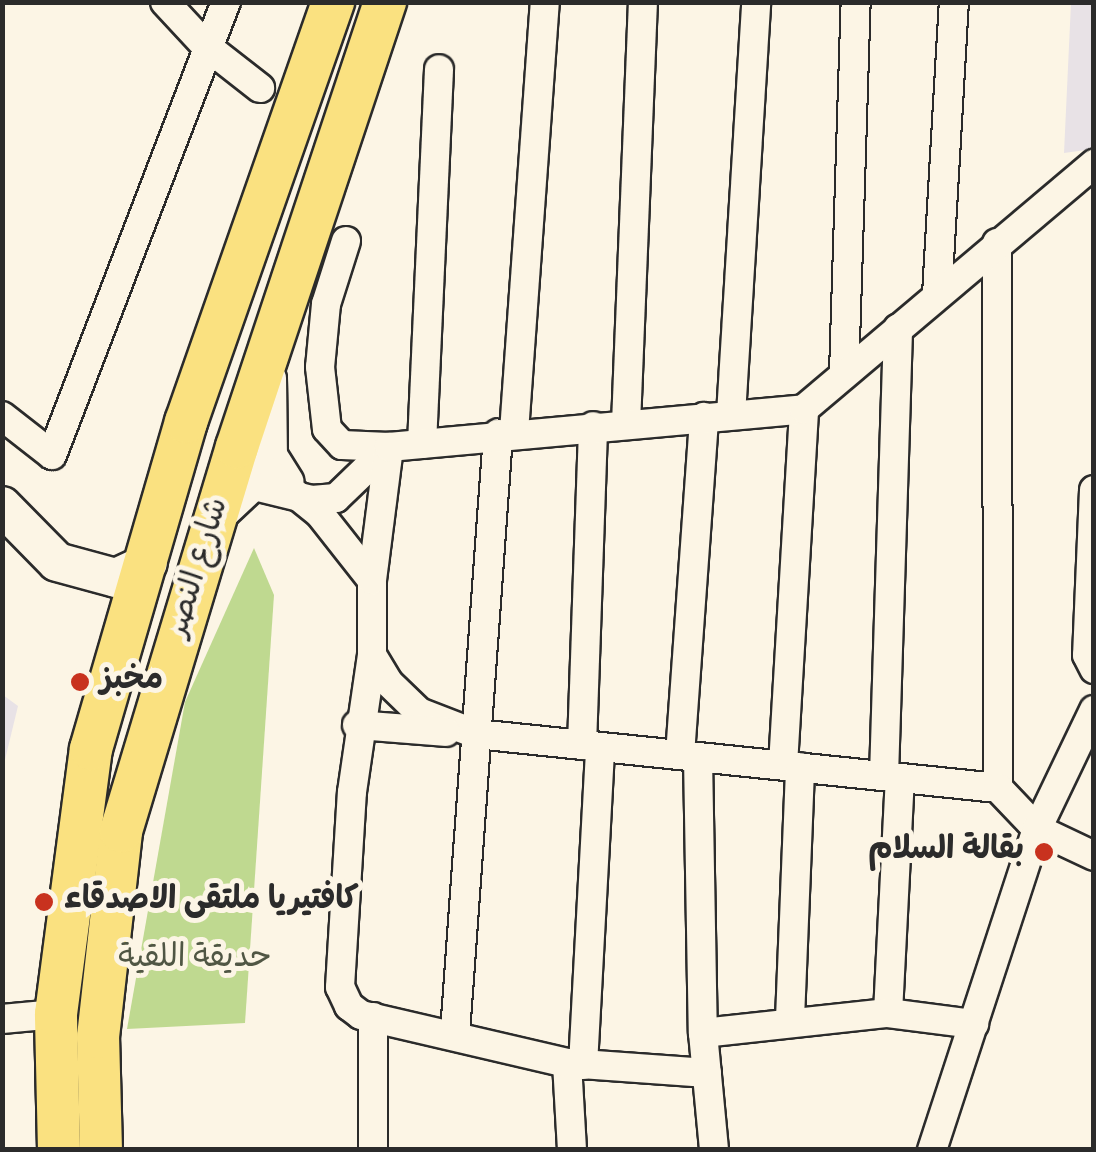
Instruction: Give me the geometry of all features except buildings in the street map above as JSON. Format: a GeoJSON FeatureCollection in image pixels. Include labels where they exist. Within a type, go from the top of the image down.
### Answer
{"type":"FeatureCollection","features":[{"type":"Feature","properties":{"kind":"main road","name":"شارع النصر"},"geometry":{"type":"LineString","coordinates":[[59,1150],[56,1014],[92,749],[186,422],[333,2]]}},
{"type":"Feature","properties":{"kind":"main road","name":"شارع النصر"},"geometry":{"type":"LineString","coordinates":[[102,1150],[98,1037],[121,832],[237,446],[385,2]]}},
{"type":"Feature","properties":{"kind":"main road"},"geometry":{"type":"LineString","coordinates":[[186,422],[237,446]]}},
{"type":"Feature","properties":{"kind":"street"},"geometry":{"type":"LineString","coordinates":[[166,2],[211,50],[260,88]]}},
{"type":"Feature","properties":{"kind":"street"},"geometry":{"type":"LineString","coordinates":[[2,416],[52,455],[211,50],[226,2]]}},
{"type":"Feature","properties":{"kind":"street"},"geometry":{"type":"LineString","coordinates":[[456,1033],[476,734],[545,2]]}},
{"type":"Feature","properties":{"kind":"street"},"geometry":{"type":"LineString","coordinates":[[626,424],[643,2]]}},
{"type":"Feature","properties":{"kind":"street"},"geometry":{"type":"LineString","coordinates":[[714,1150],[703,1033],[689,756],[756,2]]}},
{"type":"Feature","properties":{"kind":"street"},"geometry":{"type":"LineString","coordinates":[[844,374],[856,2]]}},
{"type":"Feature","properties":{"kind":"street"},"geometry":{"type":"LineString","coordinates":[[937,295],[954,2]]}},
{"type":"Feature","properties":{"kind":"street"},"geometry":{"type":"LineString","coordinates":[[422,444],[438,69]]}},
{"type":"Feature","properties":{"kind":"street"},"geometry":{"type":"LineString","coordinates":[[346,242],[326,304],[322,351],[328,430],[342,445],[389,447],[506,433],[804,410],[1094,164]]}},
{"type":"Feature","properties":{"kind":"street"},"geometry":{"type":"LineString","coordinates":[[997,243],[998,788]]}},
{"type":"Feature","properties":{"kind":"street"},"geometry":{"type":"LineString","coordinates":[[278,324],[273,455],[298,494],[372,580]]}},
{"type":"Feature","properties":{"kind":"street"},"geometry":{"type":"LineString","coordinates":[[888,1013],[898,328]]}},
{"type":"Feature","properties":{"kind":"street"},"geometry":{"type":"LineString","coordinates":[[790,1019],[792,766],[804,410]]}},
{"type":"Feature","properties":{"kind":"street"},"geometry":{"type":"LineString","coordinates":[[572,1150],[591,746],[592,426]]}},
{"type":"Feature","properties":{"kind":"street"},"geometry":{"type":"LineString","coordinates":[[237,446],[298,494]]}},
{"type":"Feature","properties":{"kind":"street"},"geometry":{"type":"LineString","coordinates":[[212,528],[249,488],[336,498],[389,447]]}},
{"type":"Feature","properties":{"kind":"street"},"geometry":{"type":"LineString","coordinates":[[389,447],[372,580],[372,655],[357,725],[340,987],[350,1006],[372,1018],[456,1033],[575,1064],[708,1073]]}},
{"type":"Feature","properties":{"kind":"street"},"geometry":{"type":"LineString","coordinates":[[1094,490],[1088,655],[1094,668]]}},
{"type":"Feature","properties":{"kind":"street"},"geometry":{"type":"LineString","coordinates":[[2,506],[57,562],[116,578],[148,563]]}},
{"type":"Feature","properties":{"kind":"street"},"geometry":{"type":"LineString","coordinates":[[372,655],[419,712],[476,734]]}},
{"type":"Feature","properties":{"kind":"street"},"geometry":{"type":"LineString","coordinates":[[932,1150],[1036,829],[1094,710]]}},
{"type":"Feature","properties":{"kind":"street"},"geometry":{"type":"LineString","coordinates":[[357,725],[998,788],[1036,829],[1094,856]]}},
{"type":"Feature","properties":{"kind":"street"},"geometry":{"type":"LineString","coordinates":[[703,1033],[790,1019],[888,1013],[974,1024]]}},
{"type":"Feature","properties":{"kind":"street"},"geometry":{"type":"LineString","coordinates":[[2,1019],[56,1014]]}},
{"type":"Feature","properties":{"kind":"street"},"geometry":{"type":"LineString","coordinates":[[372,1018],[373,1150]]}},
{"type":"Feature","properties":{"kind":"shaded area"},"geometry":{"type":"Polygon","coordinates":[[[1071,3],[1093,3],[1093,149],[1064,153],[1071,3]]]}},
{"type":"Feature","properties":{"kind":"shaded area"},"geometry":{"type":"Polygon","coordinates":[[[3,695],[18,706],[3,768],[3,695]]]}},
{"type":"Feature","properties":{"kind":"green space","name":"حديقة اللقية"},"geometry":{"type":"Polygon","coordinates":[[[254,548],[274,595],[245,1023],[127,1029],[185,702],[254,548]]]}},
{"type":"Feature","properties":{"kind":"place","name":"مخبز"},"geometry":{"type":"Point","coordinates":[80,682]}},
{"type":"Feature","properties":{"kind":"place","name":"بقالة السلام"},"geometry":{"type":"Point","coordinates":[1044,852]}},
{"type":"Feature","properties":{"kind":"place","name":"كافتيريا ملتقى الاصدقاء"},"geometry":{"type":"Point","coordinates":[44,902]}}]}
